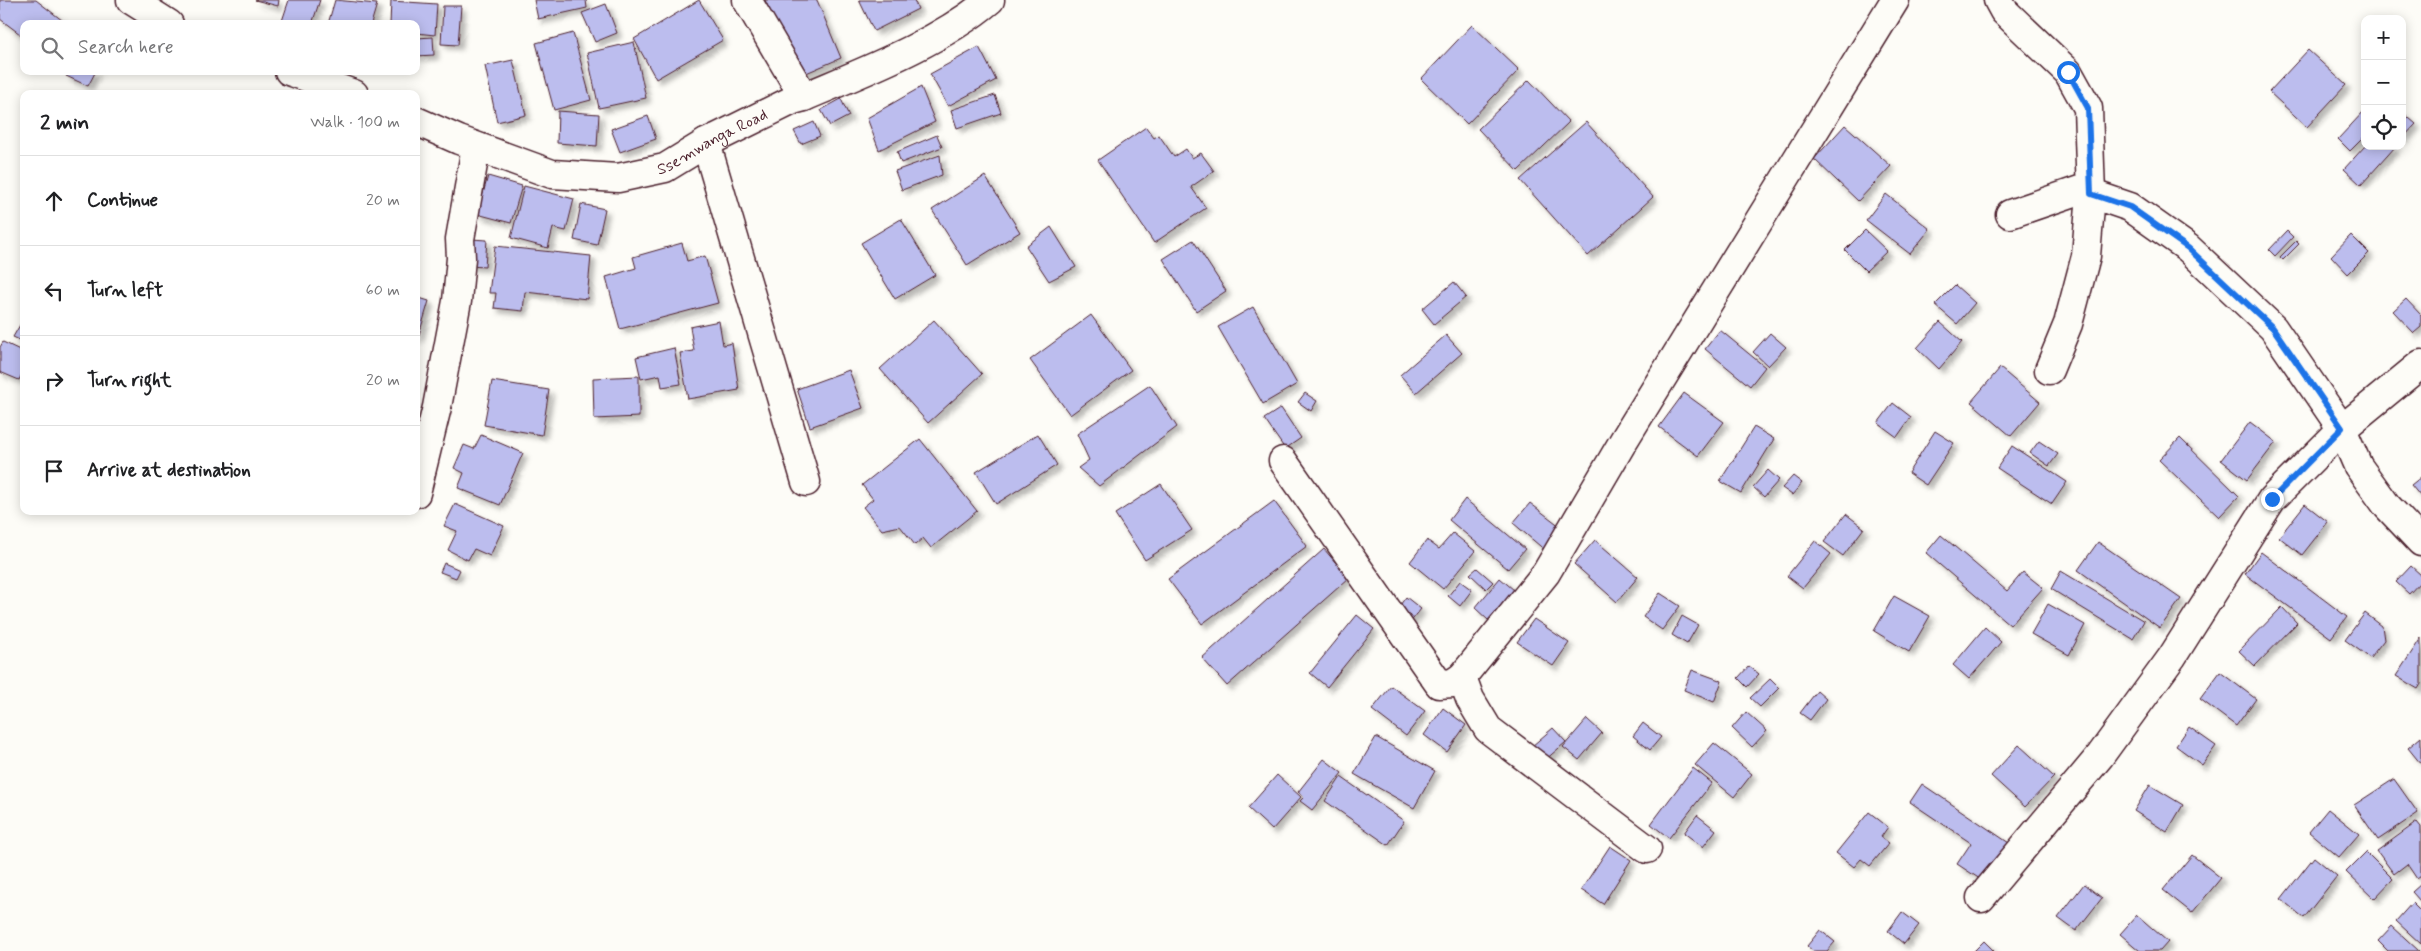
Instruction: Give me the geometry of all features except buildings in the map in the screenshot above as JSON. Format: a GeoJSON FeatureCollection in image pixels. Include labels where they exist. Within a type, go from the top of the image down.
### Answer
{"type":"FeatureCollection","features":[{"type":"Feature","properties":{"kind":"street"},"geometry":{"type":"LineString","coordinates":[[132,0],[163,20]]}},
{"type":"Feature","properties":{"kind":"street"},"geometry":{"type":"LineString","coordinates":[[747,0],[804,97]]}},
{"type":"Feature","properties":{"kind":"street","name":"Ssemwanga Road"},"geometry":{"type":"LineString","coordinates":[[420,123],[476,147],[552,174],[618,178],[665,168],[706,143],[793,100],[890,60],[970,17],[990,0]]}},
{"type":"Feature","properties":{"kind":"street"},"geometry":{"type":"LineString","coordinates":[[1283,461],[1439,684],[1453,683],[1462,677],[1546,573],[1624,440],[1895,0]]}},
{"type":"Feature","properties":{"kind":"street"},"geometry":{"type":"LineString","coordinates":[[1998,0],[2004,11],[2068,72],[2088,108],[2091,194],[2086,256],[2068,324],[2049,370]]}},
{"type":"Feature","properties":{"kind":"street"},"geometry":{"type":"LineString","coordinates":[[300,75],[343,90]]}},
{"type":"Feature","properties":{"kind":"street"},"geometry":{"type":"LineString","coordinates":[[706,143],[806,482]]}},
{"type":"Feature","properties":{"kind":"street"},"geometry":{"type":"LineString","coordinates":[[420,477],[437,407],[457,301],[461,258],[460,239],[476,147]]}},
{"type":"Feature","properties":{"kind":"street"},"geometry":{"type":"LineString","coordinates":[[2010,214],[2080,190],[2130,207],[2188,248],[2273,328],[2342,428],[2358,466],[2387,506],[2421,542]]}},
{"type":"Feature","properties":{"kind":"street"},"geometry":{"type":"LineString","coordinates":[[1981,898],[2100,756],[2172,657],[2272,499],[2342,428],[2421,364]]}},
{"type":"Feature","properties":{"kind":"street"},"geometry":{"type":"LineString","coordinates":[[1462,677],[1470,699],[1488,730],[1647,849]]}},
{"type":"Feature","properties":{"kind":"route"},"geometry":{"type":"LineString","coordinates":[[2068,72],[2088,108],[2091,194],[2130,207],[2188,248],[2273,328],[2342,428],[2272,499]]}}]}
